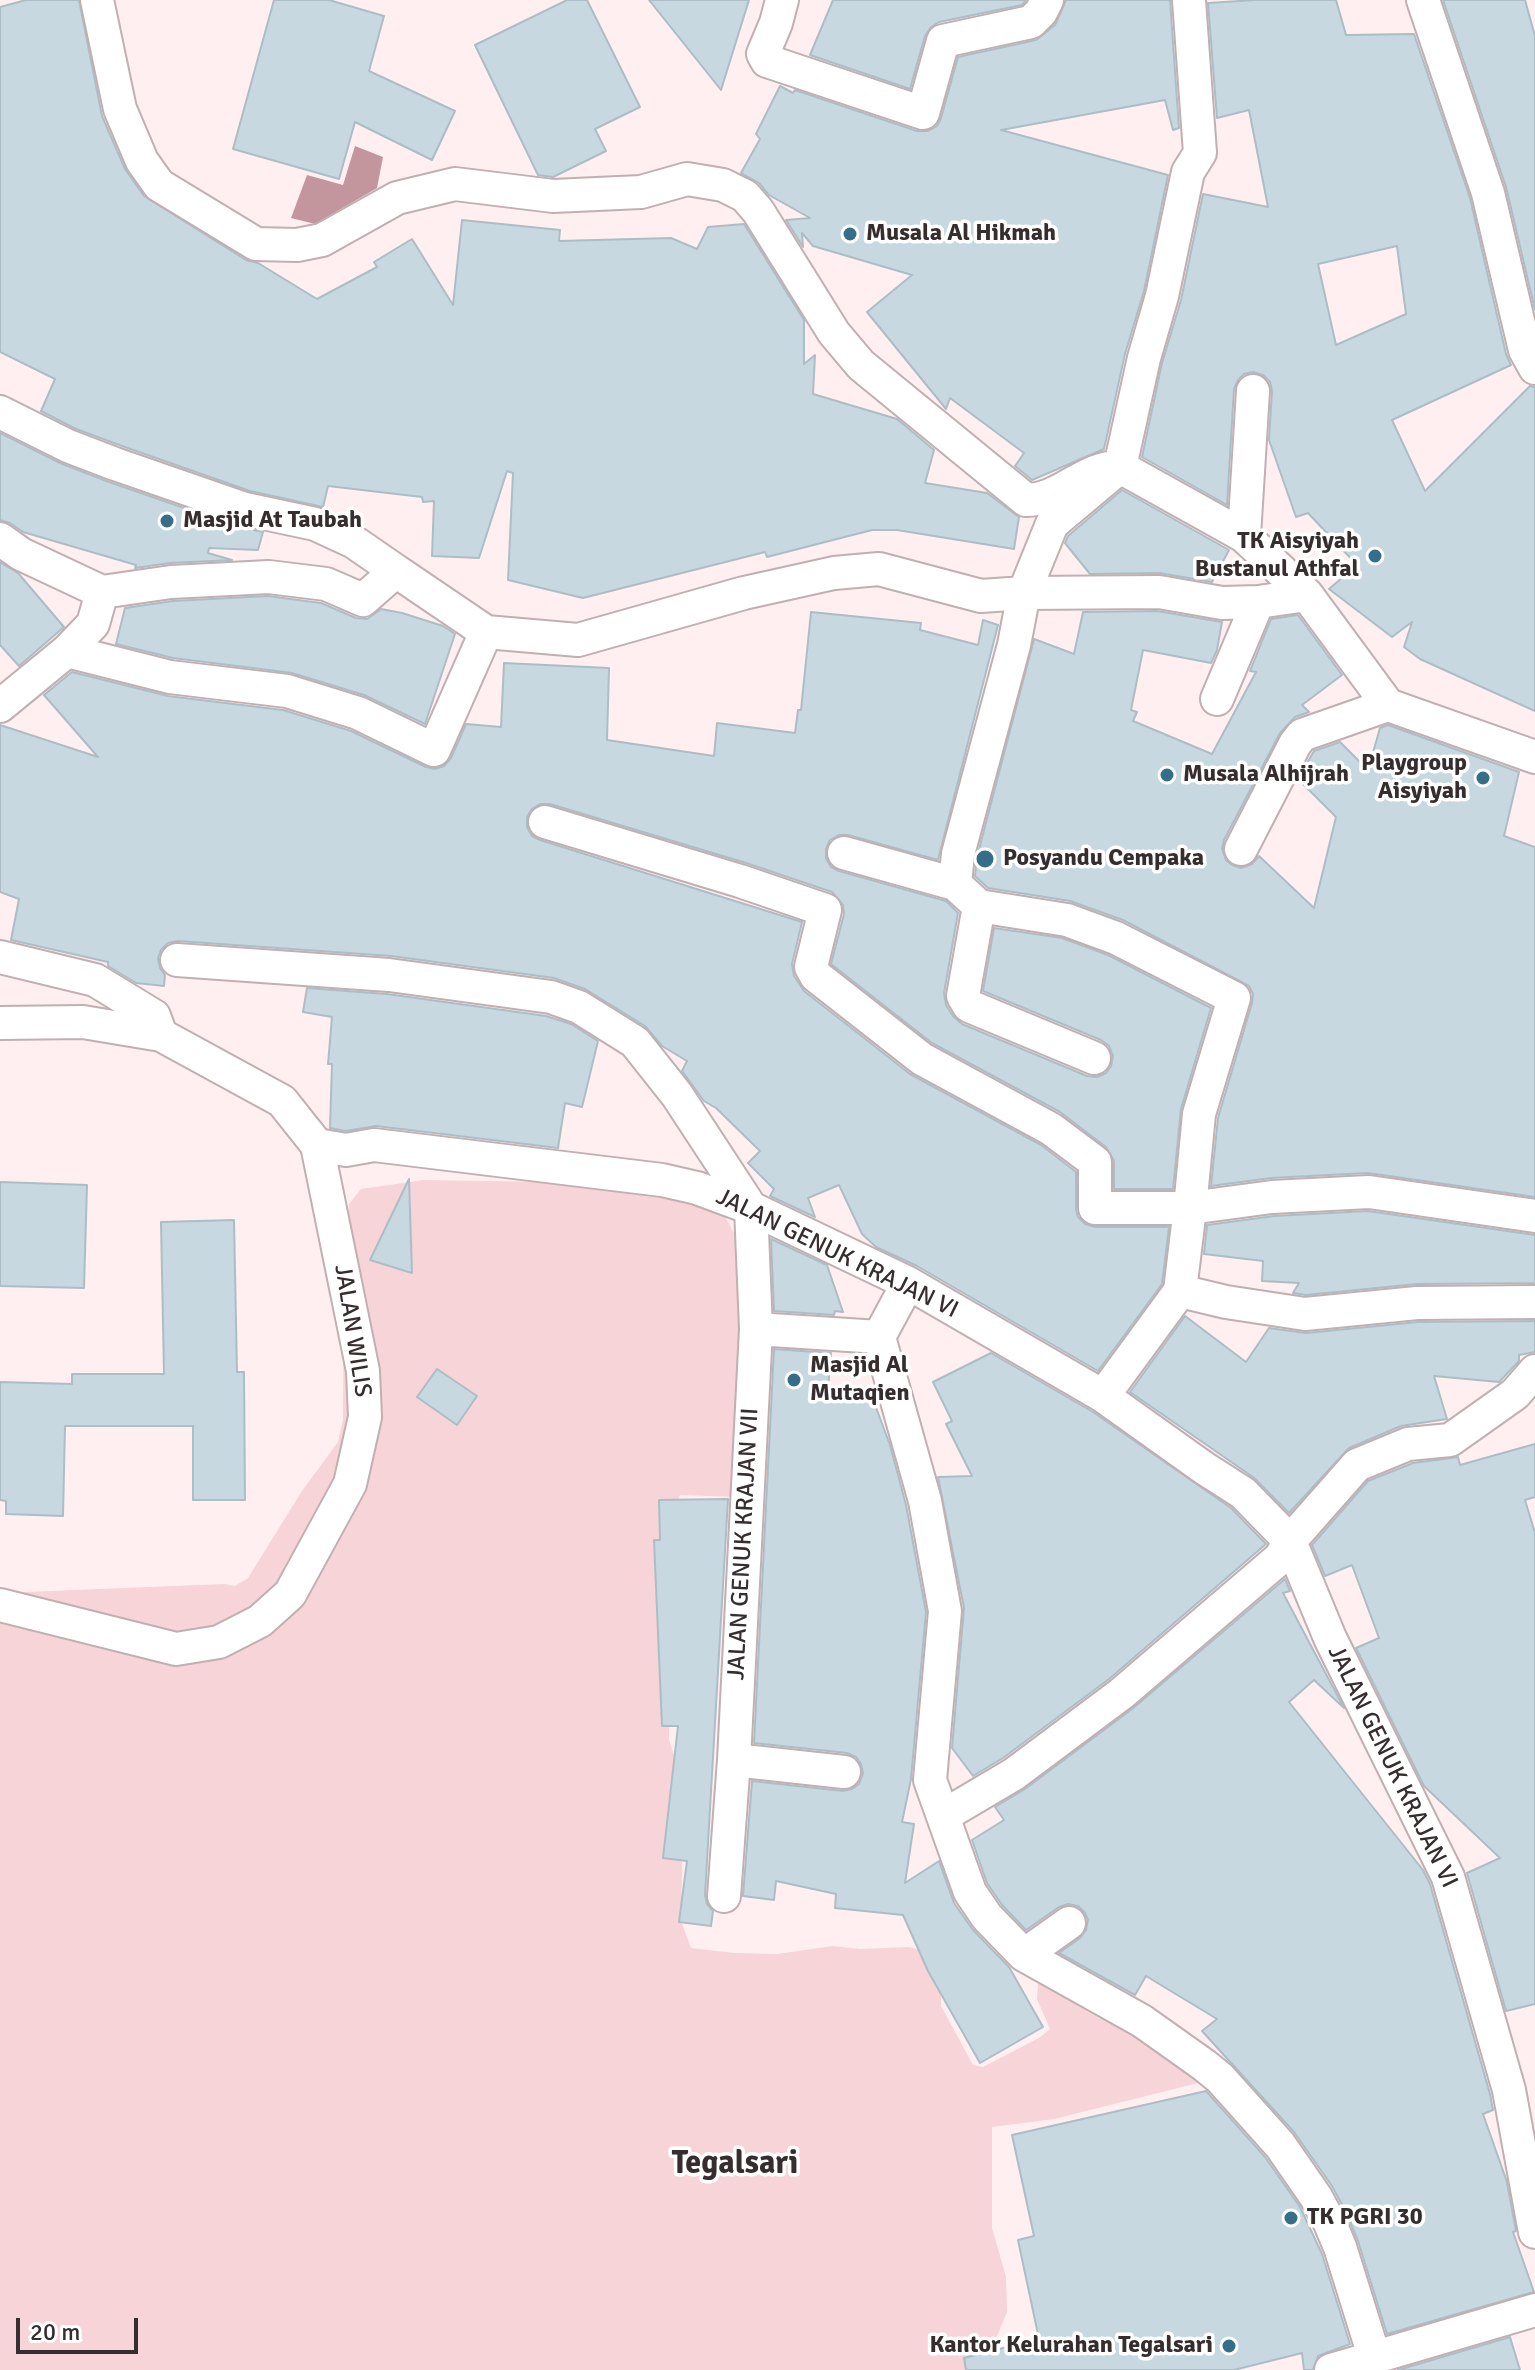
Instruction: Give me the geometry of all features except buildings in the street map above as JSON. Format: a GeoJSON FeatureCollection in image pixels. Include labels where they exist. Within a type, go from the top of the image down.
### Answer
{"type":"FeatureCollection","features":[{"type":"Feature","properties":{"kind":"street"},"geometry":{"type":"LineString","coordinates":[[97,0],[120,109],[142,161],[159,185],[256,244],[297,245],[322,240],[397,198],[455,184],[553,196],[641,192],[687,179],[723,185],[745,196],[758,211],[834,333],[861,365],[1026,500],[1043,500],[1095,471],[1120,467],[1244,536],[1307,595],[1388,705],[1535,757]]}},
{"type":"Feature","properties":{"kind":"street"},"geometry":{"type":"LineString","coordinates":[[782,0],[763,54],[767,61],[923,113],[943,41],[1031,22],[1047,0]]}},
{"type":"Feature","properties":{"kind":"street"},"geometry":{"type":"LineString","coordinates":[[955,884],[958,854],[1014,645],[1024,593],[1052,524],[1120,467],[1144,358],[1162,296],[1188,172],[1200,153],[1189,0]]}},
{"type":"Feature","properties":{"kind":"street"},"geometry":{"type":"LineString","coordinates":[[1423,0],[1488,193],[1532,355]]}},
{"type":"Feature","properties":{"kind":"street"},"geometry":{"type":"LineString","coordinates":[[1244,536],[1253,391]]}},
{"type":"Feature","properties":{"kind":"street"},"geometry":{"type":"LineString","coordinates":[[0,412],[68,446],[115,464],[245,509],[315,524],[354,542],[384,583],[486,632],[578,640],[744,593],[834,573],[879,569],[981,596],[1159,592],[1222,603],[1307,595]]}},
{"type":"Feature","properties":{"kind":"street"},"geometry":{"type":"LineString","coordinates":[[0,539],[21,554],[102,592],[171,582],[269,577],[326,584],[363,600],[384,583]]}},
{"type":"Feature","properties":{"kind":"street"},"geometry":{"type":"LineString","coordinates":[[0,706],[67,651],[93,624],[102,592]]}},
{"type":"Feature","properties":{"kind":"street"},"geometry":{"type":"LineString","coordinates":[[1217,699],[1258,602]]}},
{"type":"Feature","properties":{"kind":"street"},"geometry":{"type":"LineString","coordinates":[[67,651],[170,677],[287,691],[358,713],[434,750],[486,632]]}},
{"type":"Feature","properties":{"kind":"street"},"geometry":{"type":"LineString","coordinates":[[1241,849],[1302,735],[1388,705]]}},
{"type":"Feature","properties":{"kind":"street"},"geometry":{"type":"LineString","coordinates":[[545,822],[825,910],[811,967],[816,976],[922,1059],[1051,1129],[1095,1162],[1095,1208],[1190,1208],[1272,1197],[1369,1192],[1535,1216]]}},
{"type":"Feature","properties":{"kind":"street"},"geometry":{"type":"LineString","coordinates":[[844,853],[955,884],[979,906],[1067,920],[1116,938],[1234,998],[1199,1114],[1180,1291],[1103,1396]]}},
{"type":"Feature","properties":{"kind":"street"},"geometry":{"type":"LineString","coordinates":[[979,906],[964,1002],[1094,1058]]}},
{"type":"Feature","properties":{"kind":"street"},"geometry":{"type":"LineString","coordinates":[[0,957],[95,980],[154,1016],[161,1035]]}},
{"type":"Feature","properties":{"kind":"street"},"geometry":{"type":"LineString","coordinates":[[177,960],[389,975],[551,997],[579,1007],[635,1042],[677,1095],[751,1208]]}},
{"type":"Feature","properties":{"kind":"street","name":"JALAN WILIS"},"geometry":{"type":"LineString","coordinates":[[0,1023],[83,1022],[161,1035],[282,1101],[317,1145],[363,1371],[365,1417],[350,1484],[290,1594],[260,1621],[219,1642],[176,1649],[0,1605]]}},
{"type":"Feature","properties":{"kind":"street","name":"JALAN GENUK KRAJAN VI"},"geometry":{"type":"LineString","coordinates":[[317,1145],[346,1150],[374,1145],[662,1180],[697,1188],[751,1208],[908,1283],[1103,1396],[1236,1488],[1290,1541],[1330,1638],[1448,1877],[1509,2090],[1535,2232]]}},
{"type":"Feature","properties":{"kind":"street","name":"JALAN GENUK KRAJAN VII"},"geometry":{"type":"LineString","coordinates":[[724,1896],[756,1329],[751,1208]]}},
{"type":"Feature","properties":{"kind":"street"},"geometry":{"type":"LineString","coordinates":[[908,1283],[879,1337],[925,1501],[945,1611],[930,1780],[970,1892],[987,1917],[1024,1955],[1142,2021],[1204,2065],[1220,2078],[1280,2145],[1329,2221],[1374,2356]]}},
{"type":"Feature","properties":{"kind":"street"},"geometry":{"type":"LineString","coordinates":[[1180,1291],[1226,1302],[1305,1314],[1417,1303],[1535,1302]]}},
{"type":"Feature","properties":{"kind":"street"},"geometry":{"type":"LineString","coordinates":[[756,1329],[879,1337]]}},
{"type":"Feature","properties":{"kind":"street"},"geometry":{"type":"LineString","coordinates":[[943,1816],[1014,1774],[1121,1694],[1280,1558],[1290,1541],[1357,1465],[1408,1444],[1450,1440],[1515,1394],[1535,1371]]}},
{"type":"Feature","properties":{"kind":"street"},"geometry":{"type":"LineString","coordinates":[[734,1760],[844,1772]]}},
{"type":"Feature","properties":{"kind":"street"},"geometry":{"type":"LineString","coordinates":[[1024,1955],[1069,1923]]}},
{"type":"Feature","properties":{"kind":"street"},"geometry":{"type":"LineString","coordinates":[[1331,2370],[1535,2310]]}},
{"type":"Feature","properties":{"kind":"shaded area"},"geometry":{"type":"Polygon","coordinates":[[[355,146],[383,157],[377,188],[315,224],[291,218],[307,175],[343,185],[355,146]]]}},
{"type":"Feature","properties":{"kind":"shaded area"},"geometry":{"type":"Polygon","coordinates":[[[424,1180],[546,1182],[692,1196],[721,1209],[735,1235],[743,1290],[736,1497],[680,1495],[673,1514],[669,1740],[676,1761],[683,1827],[681,1921],[691,1948],[777,1954],[833,1946],[860,1949],[909,1947],[923,1951],[941,1996],[941,2006],[973,2065],[983,2067],[1039,2038],[1050,2029],[1037,1999],[1038,1984],[1049,1984],[1088,2012],[1153,2045],[1202,2082],[1054,2119],[992,2127],[992,2228],[1006,2277],[1007,2312],[991,2350],[996,2370],[0,2370],[0,1593],[235,1586],[248,1578],[302,1491],[338,1442],[343,1420],[344,1250],[349,1204],[361,1189],[424,1180]]]}},
{"type":"Feature","properties":{"kind":"place","name":"Musala Al Hikmah"},"geometry":{"type":"Point","coordinates":[850,234]}},
{"type":"Feature","properties":{"kind":"place","name":"Masjid At Taubah"},"geometry":{"type":"Point","coordinates":[167,521]}},
{"type":"Feature","properties":{"kind":"place","name":"TK Aisyiyah Bustanul Athfal"},"geometry":{"type":"Point","coordinates":[1375,556]}},
{"type":"Feature","properties":{"kind":"place","name":"Musala Alhijrah"},"geometry":{"type":"Point","coordinates":[1167,775]}},
{"type":"Feature","properties":{"kind":"place","name":"Playgroup Aisyiyah"},"geometry":{"type":"Point","coordinates":[1483,778]}},
{"type":"Feature","properties":{"kind":"place","name":"Posyandu Cempaka"},"geometry":{"type":"Point","coordinates":[985,859]}},
{"type":"Feature","properties":{"kind":"place","name":"Masjid Al Mutaqien"},"geometry":{"type":"Point","coordinates":[794,1380]}},
{"type":"Feature","properties":{"kind":"place","name":"TK PGRI 30"},"geometry":{"type":"Point","coordinates":[1291,2218]}},
{"type":"Feature","properties":{"kind":"place","name":"Kantor Kelurahan Tegalsari"},"geometry":{"type":"Point","coordinates":[1229,2346]}},
{"type":"Feature","properties":{"kind":"district","name":"Tegalsari"},"geometry":{"type":"Point","coordinates":[735,2165]}}]}
